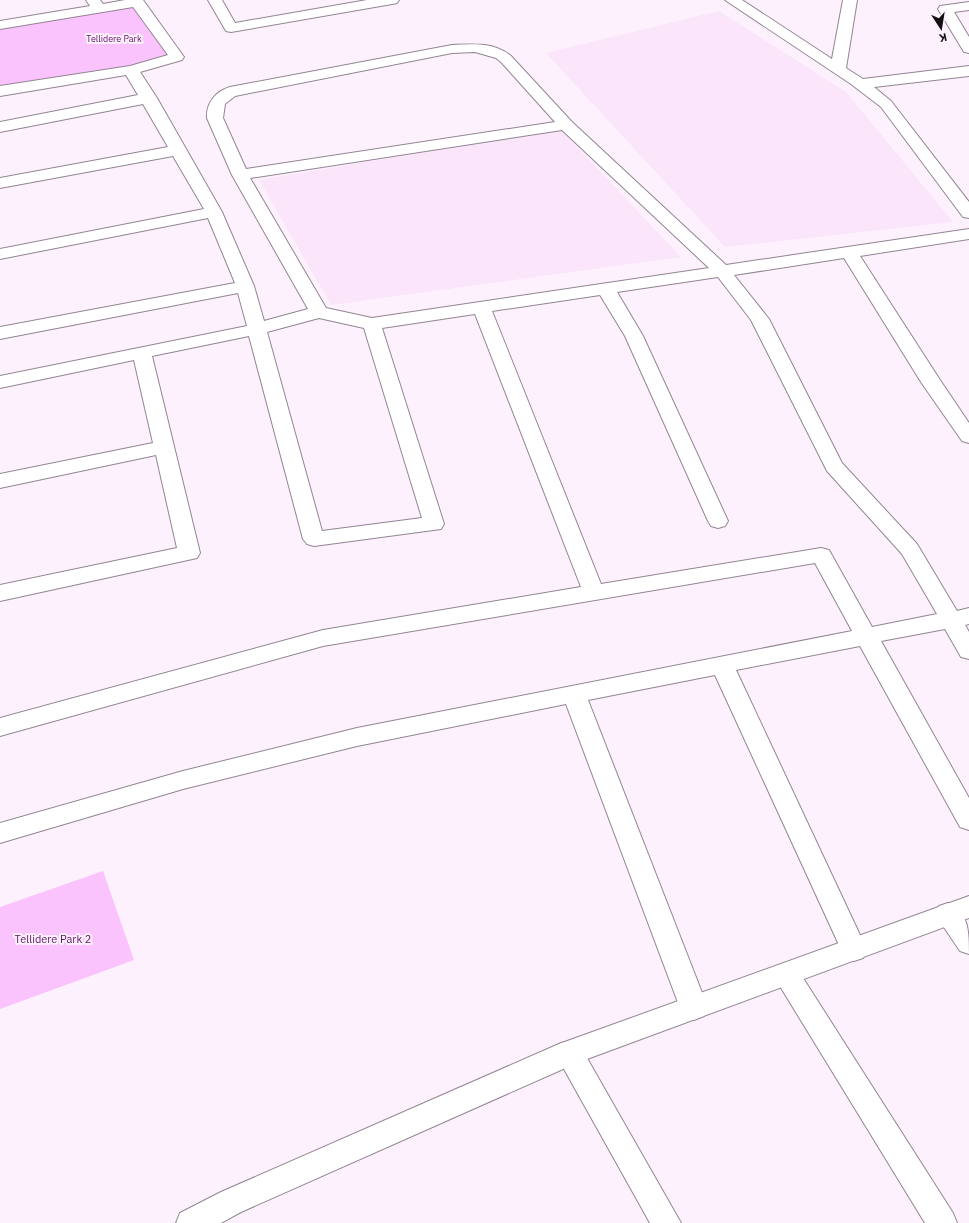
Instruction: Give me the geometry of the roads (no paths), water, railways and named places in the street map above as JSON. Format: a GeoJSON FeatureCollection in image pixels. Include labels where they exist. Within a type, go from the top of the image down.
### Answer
{"type":"FeatureCollection","features":[{"type":"Feature","properties":{"kind":"street"},"geometry":{"type":"LineString","coordinates":[[215,0],[231,28],[392,0]]}},
{"type":"Feature","properties":{"kind":"street"},"geometry":{"type":"LineString","coordinates":[[733,0],[838,69],[886,104],[969,213]]}},
{"type":"Feature","properties":{"kind":"street"},"geometry":{"type":"LineString","coordinates":[[838,69],[850,0]]}},
{"type":"Feature","properties":{"kind":"street"},"geometry":{"type":"LineString","coordinates":[[0,25],[96,4],[138,2],[177,57],[131,70],[0,91]]}},
{"type":"Feature","properties":{"kind":"street"},"geometry":{"type":"LineString","coordinates":[[969,6],[945,10],[969,49]]}},
{"type":"Feature","properties":{"kind":"street"},"geometry":{"type":"LineString","coordinates":[[319,312],[240,175],[214,111],[219,100],[230,92],[452,49],[475,48],[501,55],[566,125],[722,271],[760,319],[834,466],[910,548],[960,617],[969,652]]}},
{"type":"Feature","properties":{"kind":"street"},"geometry":{"type":"LineString","coordinates":[[131,70],[149,98],[214,212],[245,286],[314,539],[434,524],[372,324]]}},
{"type":"Feature","properties":{"kind":"street"},"geometry":{"type":"LineString","coordinates":[[860,84],[969,71]]}},
{"type":"Feature","properties":{"kind":"street"},"geometry":{"type":"LineString","coordinates":[[0,127],[149,98]]}},
{"type":"Feature","properties":{"kind":"street"},"geometry":{"type":"LineString","coordinates":[[240,175],[566,125]]}},
{"type":"Feature","properties":{"kind":"street"},"geometry":{"type":"LineString","coordinates":[[0,183],[179,150]]}},
{"type":"Feature","properties":{"kind":"street"},"geometry":{"type":"LineString","coordinates":[[0,254],[214,212]]}},
{"type":"Feature","properties":{"kind":"street"},"geometry":{"type":"LineString","coordinates":[[0,382],[142,352],[257,330],[319,312],[372,324],[849,252],[967,237]]}},
{"type":"Feature","properties":{"kind":"street"},"geometry":{"type":"LineString","coordinates":[[849,252],[931,382],[969,437]]}},
{"type":"Feature","properties":{"kind":"street"},"geometry":{"type":"LineString","coordinates":[[0,333],[245,286]]}},
{"type":"Feature","properties":{"kind":"street"},"geometry":{"type":"LineString","coordinates":[[605,288],[634,336],[718,521]]}},
{"type":"Feature","properties":{"kind":"street"},"geometry":{"type":"LineString","coordinates":[[481,307],[594,593]]}},
{"type":"Feature","properties":{"kind":"street"},"geometry":{"type":"LineString","coordinates":[[0,593],[189,553],[142,352]]}},
{"type":"Feature","properties":{"kind":"street"},"geometry":{"type":"LineString","coordinates":[[0,481],[164,447]]}},
{"type":"Feature","properties":{"kind":"street"},"geometry":{"type":"LineString","coordinates":[[0,727],[323,638],[821,555],[969,820]]}},
{"type":"Feature","properties":{"kind":"street"},"geometry":{"type":"LineString","coordinates":[[0,833],[183,780],[357,736],[960,617]]}},
{"type":"Feature","properties":{"kind":"street"},"geometry":{"type":"LineString","coordinates":[[722,665],[854,950]]}},
{"type":"Feature","properties":{"kind":"street"},"geometry":{"type":"LineString","coordinates":[[574,694],[694,1008]]}},
{"type":"Feature","properties":{"kind":"street"},"geometry":{"type":"LineString","coordinates":[[191,1223],[231,1202],[569,1053],[787,975],[958,911],[969,942]]}},
{"type":"Feature","properties":{"kind":"street"},"geometry":{"type":"LineString","coordinates":[[787,975],[942,1223]]}},
{"type":"Feature","properties":{"kind":"street"},"geometry":{"type":"LineString","coordinates":[[569,1053],[666,1223]]}},
{"type":"Feature","properties":{"kind":"park label","name":"Tellidere Park"},"geometry":{"type":"Point","coordinates":[114,39]}},
{"type":"Feature","properties":{"kind":"park label","name":"Tellidere Park 2"},"geometry":{"type":"Point","coordinates":[53,939]}}]}
